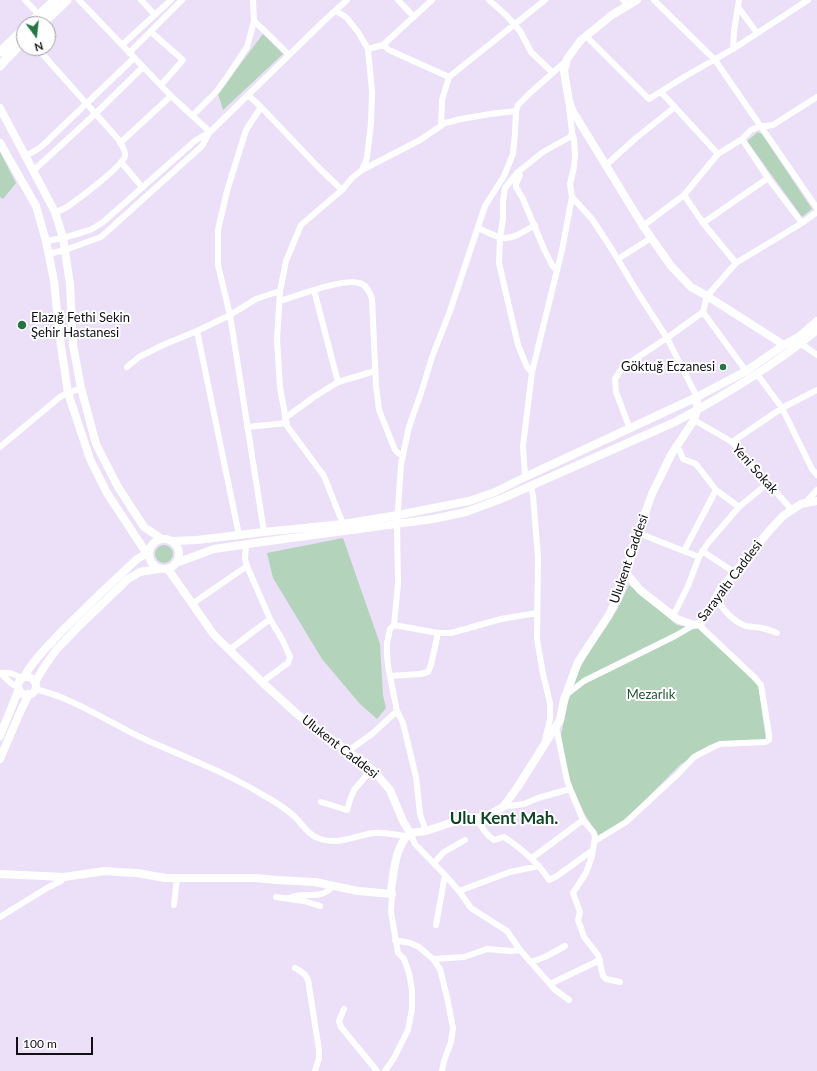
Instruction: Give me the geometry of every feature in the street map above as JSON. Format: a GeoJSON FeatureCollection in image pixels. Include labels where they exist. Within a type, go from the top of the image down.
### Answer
{"type":"FeatureCollection","features":[{"type":"Feature","properties":{"kind":"main road"},"geometry":{"type":"LineString","coordinates":[[43,16],[54,0]]}},
{"type":"Feature","properties":{"kind":"main road"},"geometry":{"type":"LineString","coordinates":[[45,16],[67,0]]}},
{"type":"Feature","properties":{"kind":"main road"},"geometry":{"type":"LineString","coordinates":[[0,52],[16,37]]}},
{"type":"Feature","properties":{"kind":"main road"},"geometry":{"type":"LineString","coordinates":[[0,66],[16,49]]}},
{"type":"Feature","properties":{"kind":"street"},"geometry":{"type":"LineString","coordinates":[[25,0],[37,16]]}},
{"type":"Feature","properties":{"kind":"street"},"geometry":{"type":"LineString","coordinates":[[79,0],[171,96],[210,132]]}},
{"type":"Feature","properties":{"kind":"street"},"geometry":{"type":"LineString","coordinates":[[141,0],[155,15]]}},
{"type":"Feature","properties":{"kind":"street"},"geometry":{"type":"LineString","coordinates":[[122,45],[171,0]]}},
{"type":"Feature","properties":{"kind":"street"},"geometry":{"type":"LineString","coordinates":[[129,52],[182,0]]}},
{"type":"Feature","properties":{"kind":"street"},"geometry":{"type":"LineString","coordinates":[[192,116],[217,91],[247,47],[254,21],[253,0]]}},
{"type":"Feature","properties":{"kind":"street"},"geometry":{"type":"LineString","coordinates":[[46,241],[63,238],[90,230],[102,222],[196,140],[210,132],[347,0]]}},
{"type":"Feature","properties":{"kind":"street"},"geometry":{"type":"LineString","coordinates":[[398,0],[414,17]]}},
{"type":"Feature","properties":{"kind":"street"},"geometry":{"type":"LineString","coordinates":[[368,49],[382,45],[432,0]]}},
{"type":"Feature","properties":{"kind":"street"},"geometry":{"type":"LineString","coordinates":[[442,126],[442,100],[449,77],[546,0]]}},
{"type":"Feature","properties":{"kind":"street"},"geometry":{"type":"LineString","coordinates":[[426,831],[420,814],[416,777],[402,723],[397,711],[388,666],[387,643],[390,629],[394,625],[398,584],[398,519],[401,464],[409,427],[485,206],[504,176],[512,154],[516,111],[518,105],[566,61],[581,40],[626,3],[637,0]]}},
{"type":"Feature","properties":{"kind":"street"},"geometry":{"type":"LineString","coordinates":[[654,0],[714,60],[817,208]]}},
{"type":"Feature","properties":{"kind":"street"},"geometry":{"type":"LineString","coordinates":[[733,49],[739,0]]}},
{"type":"Feature","properties":{"kind":"street"},"geometry":{"type":"LineString","coordinates":[[586,36],[649,99],[733,49],[808,0]]}},
{"type":"Feature","properties":{"kind":"street"},"geometry":{"type":"LineString","coordinates":[[492,1],[520,31],[531,52],[553,73]]}},
{"type":"Feature","properties":{"kind":"street"},"geometry":{"type":"LineString","coordinates":[[738,7],[756,33]]}},
{"type":"Feature","properties":{"kind":"street"},"geometry":{"type":"LineString","coordinates":[[336,11],[346,17],[358,32],[368,49],[372,92],[371,123],[367,158],[362,170]]}},
{"type":"Feature","properties":{"kind":"street"},"geometry":{"type":"LineString","coordinates":[[254,21],[289,55]]}},
{"type":"Feature","properties":{"kind":"street"},"geometry":{"type":"LineString","coordinates":[[151,32],[183,60],[161,85]]}},
{"type":"Feature","properties":{"kind":"street"},"geometry":{"type":"LineString","coordinates":[[382,45],[389,50],[449,77]]}},
{"type":"Feature","properties":{"kind":"street"},"geometry":{"type":"LineString","coordinates":[[44,56],[120,143],[125,151],[125,156],[121,162],[93,188],[65,208],[55,212]]}},
{"type":"Feature","properties":{"kind":"street"},"geometry":{"type":"LineString","coordinates":[[25,156],[41,148],[134,58]]}},
{"type":"Feature","properties":{"kind":"street"},"geometry":{"type":"LineString","coordinates":[[525,477],[523,446],[532,372],[562,250],[572,197],[570,184],[574,167],[575,148],[564,71],[566,61]]}},
{"type":"Feature","properties":{"kind":"street"},"geometry":{"type":"LineString","coordinates":[[33,171],[143,67]]}},
{"type":"Feature","properties":{"kind":"street"},"geometry":{"type":"LineString","coordinates":[[662,92],[718,154]]}},
{"type":"Feature","properties":{"kind":"street"},"geometry":{"type":"LineString","coordinates":[[248,95],[342,190]]}},
{"type":"Feature","properties":{"kind":"street"},"geometry":{"type":"LineString","coordinates":[[120,143],[171,96]]}},
{"type":"Feature","properties":{"kind":"street"},"geometry":{"type":"LineString","coordinates":[[643,226],[684,195],[718,154],[742,139],[751,130],[761,126],[773,125],[817,97]]}},
{"type":"Feature","properties":{"kind":"street"},"geometry":{"type":"LineString","coordinates":[[569,101],[572,110],[643,226],[671,266],[691,287],[784,345]]}},
{"type":"Feature","properties":{"kind":"street"},"geometry":{"type":"LineString","coordinates":[[260,106],[246,130],[227,191],[218,230],[218,265],[230,315],[264,532]]}},
{"type":"Feature","properties":{"kind":"street"},"geometry":{"type":"LineString","coordinates":[[606,165],[675,106]]}},
{"type":"Feature","properties":{"kind":"street"},"geometry":{"type":"LineString","coordinates":[[0,108],[55,212],[63,238],[70,284],[73,346],[81,388],[96,444],[118,487],[144,527],[162,539]]}},
{"type":"Feature","properties":{"kind":"street"},"geometry":{"type":"LineString","coordinates":[[342,524],[324,476],[287,426],[280,387],[277,339],[280,291],[286,261],[294,241],[301,225],[342,190],[352,178],[362,170],[420,140],[445,124],[461,119],[516,111]]}},
{"type":"Feature","properties":{"kind":"street"},"geometry":{"type":"LineString","coordinates":[[48,254],[65,250],[101,237],[202,146],[210,132]]}},
{"type":"Feature","properties":{"kind":"street"},"geometry":{"type":"LineString","coordinates":[[532,372],[526,367],[518,345],[499,263],[505,188],[518,172],[543,152],[570,137],[572,132]]}},
{"type":"Feature","properties":{"kind":"street"},"geometry":{"type":"LineString","coordinates":[[742,139],[768,178],[802,224]]}},
{"type":"Feature","properties":{"kind":"street"},"geometry":{"type":"LineString","coordinates":[[0,143],[36,206],[46,241],[54,281],[59,332],[68,393],[90,460],[107,493],[143,548],[148,553],[150,562],[158,569]]}},
{"type":"Feature","properties":{"kind":"street"},"geometry":{"type":"LineString","coordinates":[[121,162],[142,187]]}},
{"type":"Feature","properties":{"kind":"street"},"geometry":{"type":"LineString","coordinates":[[518,172],[520,175],[516,187],[535,225],[544,249],[556,271]]}},
{"type":"Feature","properties":{"kind":"street"},"geometry":{"type":"LineString","coordinates":[[703,223],[768,178]]}},
{"type":"Feature","properties":{"kind":"street"},"geometry":{"type":"LineString","coordinates":[[684,195],[703,223],[736,263]]}},
{"type":"Feature","properties":{"kind":"street"},"geometry":{"type":"LineString","coordinates":[[572,197],[592,219],[618,259],[638,294],[667,338],[697,396]]}},
{"type":"Feature","properties":{"kind":"street"},"geometry":{"type":"LineString","coordinates":[[630,429],[616,392],[615,379],[623,367],[667,338],[702,312],[707,296],[736,263],[802,224],[817,212]]}},
{"type":"Feature","properties":{"kind":"street"},"geometry":{"type":"LineString","coordinates":[[478,228],[500,238],[512,238],[535,225]]}},
{"type":"Feature","properties":{"kind":"street"},"geometry":{"type":"LineString","coordinates":[[618,259],[652,238]]}},
{"type":"Feature","properties":{"kind":"street"},"geometry":{"type":"LineString","coordinates":[[280,301],[314,290],[350,282],[360,283],[367,287],[372,300],[375,370],[379,410],[395,450],[403,456]]}},
{"type":"Feature","properties":{"kind":"street"},"geometry":{"type":"LineString","coordinates":[[314,290],[338,382]]}},
{"type":"Feature","properties":{"kind":"street"},"geometry":{"type":"LineString","coordinates":[[127,367],[139,357],[163,345],[230,315],[256,299],[280,291]]}},
{"type":"Feature","properties":{"kind":"street"},"geometry":{"type":"LineString","coordinates":[[702,312],[746,371]]}},
{"type":"Feature","properties":{"kind":"street"},"geometry":{"type":"LineString","coordinates":[[176,563],[214,549],[398,519],[469,501],[496,492],[525,477],[630,429],[746,371],[800,336],[817,321]]}},
{"type":"Feature","properties":{"kind":"street"},"geometry":{"type":"LineString","coordinates":[[0,736],[19,682],[39,656],[73,620],[136,559],[148,553],[153,543],[157,540],[197,540],[398,519],[433,519],[466,512],[501,499],[675,422],[757,374],[817,330]]}},
{"type":"Feature","properties":{"kind":"street"},"geometry":{"type":"LineString","coordinates":[[197,331],[239,535]]}},
{"type":"Feature","properties":{"kind":"street"},"geometry":{"type":"LineString","coordinates":[[800,343],[817,356]]}},
{"type":"Feature","properties":{"kind":"street"},"geometry":{"type":"LineString","coordinates":[[247,427],[286,420],[314,397],[338,382],[375,370]]}},
{"type":"Feature","properties":{"kind":"street"},"geometry":{"type":"LineString","coordinates":[[757,374],[782,408],[812,469],[817,475]]}},
{"type":"Feature","properties":{"kind":"street"},"geometry":{"type":"LineString","coordinates":[[0,447],[53,403],[68,393],[81,388]]}},
{"type":"Feature","properties":{"kind":"street"},"geometry":{"type":"LineString","coordinates":[[732,442],[782,408],[817,390]]}},
{"type":"Feature","properties":{"kind":"street","name":"Ulukent Caddesi"},"geometry":{"type":"LineString","coordinates":[[168,569],[214,635],[229,650],[297,714],[372,769],[380,777],[390,790],[408,835],[426,831],[452,822],[485,817],[503,807],[560,720],[565,696],[578,662],[609,615],[621,590],[638,533],[652,494],[671,455],[694,420],[697,410],[697,396]]}},
{"type":"Feature","properties":{"kind":"street","name":"Yeni Sokak"},"geometry":{"type":"LineString","coordinates":[[694,420],[732,442],[792,510]]}},
{"type":"Feature","properties":{"kind":"street"},"geometry":{"type":"LineString","coordinates":[[676,448],[680,451],[683,458],[696,464],[716,490],[739,507]]}},
{"type":"Feature","properties":{"kind":"street"},"geometry":{"type":"LineString","coordinates":[[673,616],[688,586],[702,551],[739,507],[768,483]]}},
{"type":"Feature","properties":{"kind":"street"},"geometry":{"type":"LineString","coordinates":[[531,486],[538,557],[537,639],[550,704],[550,719],[544,746]]}},
{"type":"Feature","properties":{"kind":"street"},"geometry":{"type":"LineString","coordinates":[[684,551],[716,490]]}},
{"type":"Feature","properties":{"kind":"street"},"geometry":{"type":"LineString","coordinates":[[805,503],[817,490]]}},
{"type":"Feature","properties":{"kind":"street","name":"Sarayaltı Caddesi"},"geometry":{"type":"LineString","coordinates":[[626,573],[640,590],[677,620],[696,625],[701,623],[721,589],[734,572],[783,516],[801,504],[817,501]]}},
{"type":"Feature","properties":{"kind":"street"},"geometry":{"type":"LineString","coordinates":[[638,533],[699,558]]}},
{"type":"Feature","properties":{"kind":"street"},"geometry":{"type":"LineString","coordinates":[[0,759],[33,688],[46,664],[56,650],[128,579],[140,572],[158,569],[163,570],[173,567],[179,559],[179,554],[176,544],[172,541]]}},
{"type":"Feature","properties":{"kind":"street"},"geometry":{"type":"LineString","coordinates":[[246,544],[245,559],[247,566],[270,619],[283,641],[290,657],[288,663],[262,682]]}},
{"type":"Feature","properties":{"kind":"street"},"geometry":{"type":"LineString","coordinates":[[702,551],[734,572]]}},
{"type":"Feature","properties":{"kind":"street"},"geometry":{"type":"LineString","coordinates":[[192,604],[247,566]]}},
{"type":"Feature","properties":{"kind":"street"},"geometry":{"type":"LineString","coordinates":[[716,597],[729,616],[746,626],[764,628],[777,633]]}},
{"type":"Feature","properties":{"kind":"street"},"geometry":{"type":"LineString","coordinates":[[394,625],[438,633],[452,633],[501,619],[538,613]]}},
{"type":"Feature","properties":{"kind":"street"},"geometry":{"type":"LineString","coordinates":[[229,650],[270,619]]}},
{"type":"Feature","properties":{"kind":"street"},"geometry":{"type":"LineString","coordinates":[[565,696],[584,681],[696,625],[761,685],[769,740],[765,742],[720,744],[706,750],[694,757],[678,774],[626,822],[595,841]]}},
{"type":"Feature","properties":{"kind":"street"},"geometry":{"type":"LineString","coordinates":[[390,676],[428,672],[431,666],[438,633]]}},
{"type":"Feature","properties":{"kind":"street"},"geometry":{"type":"LineString","coordinates":[[0,673],[8,672],[23,678],[32,678],[33,688]]}},
{"type":"Feature","properties":{"kind":"street"},"geometry":{"type":"LineString","coordinates":[[0,673],[22,693],[33,688],[49,693],[80,706],[138,736],[228,776],[285,808],[296,818],[306,831],[319,838],[334,841],[374,833],[408,835],[446,875],[471,908],[507,931],[520,950],[554,989],[569,1000]]}},
{"type":"Feature","properties":{"kind":"street"},"geometry":{"type":"LineString","coordinates":[[348,751],[372,734],[397,711]]}},
{"type":"Feature","properties":{"kind":"street"},"geometry":{"type":"LineString","coordinates":[[556,727],[570,789],[583,820],[594,833],[595,837],[593,850],[586,873],[573,893],[580,912],[578,920],[582,932],[598,955],[603,976],[606,979],[620,982]]}},
{"type":"Feature","properties":{"kind":"street"},"geometry":{"type":"LineString","coordinates":[[321,802],[347,810],[354,790],[372,769]]}},
{"type":"Feature","properties":{"kind":"street"},"geometry":{"type":"LineString","coordinates":[[503,807],[524,804],[538,798],[570,789]]}},
{"type":"Feature","properties":{"kind":"street"},"geometry":{"type":"LineString","coordinates":[[477,818],[489,837],[494,840],[504,837],[532,858],[549,880],[557,876],[593,850]]}},
{"type":"Feature","properties":{"kind":"street"},"geometry":{"type":"LineString","coordinates":[[532,858],[583,820]]}},
{"type":"Feature","properties":{"kind":"street"},"geometry":{"type":"LineString","coordinates":[[385,1071],[394,1058],[408,1030],[412,1009],[412,990],[409,973],[404,958],[398,953],[394,926],[390,912],[391,890],[400,847],[408,835]]}},
{"type":"Feature","properties":{"kind":"street"},"geometry":{"type":"LineString","coordinates":[[434,862],[444,852],[465,840]]}},
{"type":"Feature","properties":{"kind":"street"},"geometry":{"type":"LineString","coordinates":[[459,891],[510,872],[539,866]]}},
{"type":"Feature","properties":{"kind":"street"},"geometry":{"type":"LineString","coordinates":[[0,874],[64,877],[105,871],[124,872],[165,878],[256,878],[315,882],[358,891],[392,894]]}},
{"type":"Feature","properties":{"kind":"street"},"geometry":{"type":"LineString","coordinates":[[436,925],[446,875]]}},
{"type":"Feature","properties":{"kind":"street"},"geometry":{"type":"LineString","coordinates":[[0,917],[47,888],[62,881],[64,877]]}},
{"type":"Feature","properties":{"kind":"street"},"geometry":{"type":"LineString","coordinates":[[174,904],[177,878]]}},
{"type":"Feature","properties":{"kind":"street"},"geometry":{"type":"LineString","coordinates":[[289,898],[299,895],[320,894],[326,892],[333,886]]}},
{"type":"Feature","properties":{"kind":"street"},"geometry":{"type":"LineString","coordinates":[[276,897],[304,900],[320,906]]}},
{"type":"Feature","properties":{"kind":"street"},"geometry":{"type":"LineString","coordinates":[[395,940],[410,943],[419,947],[433,959],[440,969],[453,1028],[451,1042],[442,1071]]}},
{"type":"Feature","properties":{"kind":"street"},"geometry":{"type":"LineString","coordinates":[[531,962],[545,957],[565,946]]}},
{"type":"Feature","properties":{"kind":"street"},"geometry":{"type":"LineString","coordinates":[[433,959],[464,957],[487,949],[511,951],[520,950]]}},
{"type":"Feature","properties":{"kind":"street"},"geometry":{"type":"LineString","coordinates":[[550,984],[600,960]]}},
{"type":"Feature","properties":{"kind":"street"},"geometry":{"type":"LineString","coordinates":[[295,968],[307,976],[308,980],[319,1050],[319,1058],[315,1071]]}},
{"type":"Feature","properties":{"kind":"street"},"geometry":{"type":"LineString","coordinates":[[344,1009],[339,1021],[341,1027],[377,1071]]}},
{"type":"Feature","properties":{"kind":"green space"},"geometry":{"type":"Polygon","coordinates":[[[263,34],[283,54],[223,110],[218,94],[263,34]]]}},
{"type":"Feature","properties":{"kind":"green space"},"geometry":{"type":"Polygon","coordinates":[[[758,132],[762,134],[812,209],[802,217],[747,141],[758,132]]]}},
{"type":"Feature","properties":{"kind":"green space"},"geometry":{"type":"Polygon","coordinates":[[[0,152],[16,183],[3,199],[0,197],[0,152]]]}},
{"type":"Feature","properties":{"kind":"green space"},"geometry":{"type":"Polygon","coordinates":[[[343,538],[380,644],[383,695],[386,708],[377,719],[360,704],[322,659],[273,578],[267,553],[343,538]]]}},
{"type":"Feature","properties":{"kind":"green space"},"geometry":{"type":"Polygon","coordinates":[[[164,545],[170,548],[173,554],[170,560],[164,563],[158,560],[155,554],[158,548],[164,545]]]}},
{"type":"Feature","properties":{"kind":"green space","name":"Mezarlık"},"geometry":{"type":"Polygon","coordinates":[[[629,585],[677,625],[698,629],[758,683],[766,741],[719,742],[681,764],[623,822],[599,837],[584,813],[567,774],[561,735],[569,698],[580,668],[602,629],[617,610],[629,585]]]}},
{"type":"Feature","properties":{"kind":"place","name":"Elazığ Fethi Sekin Şehir Hastanesi"},"geometry":{"type":"Point","coordinates":[22,325]}},
{"type":"Feature","properties":{"kind":"place","name":"Göktuğ Eczanesi"},"geometry":{"type":"Point","coordinates":[723,367]}},
{"type":"Feature","properties":{"kind":"district","name":"Ulu Kent Mah."},"geometry":{"type":"Point","coordinates":[504,819]}}]}
